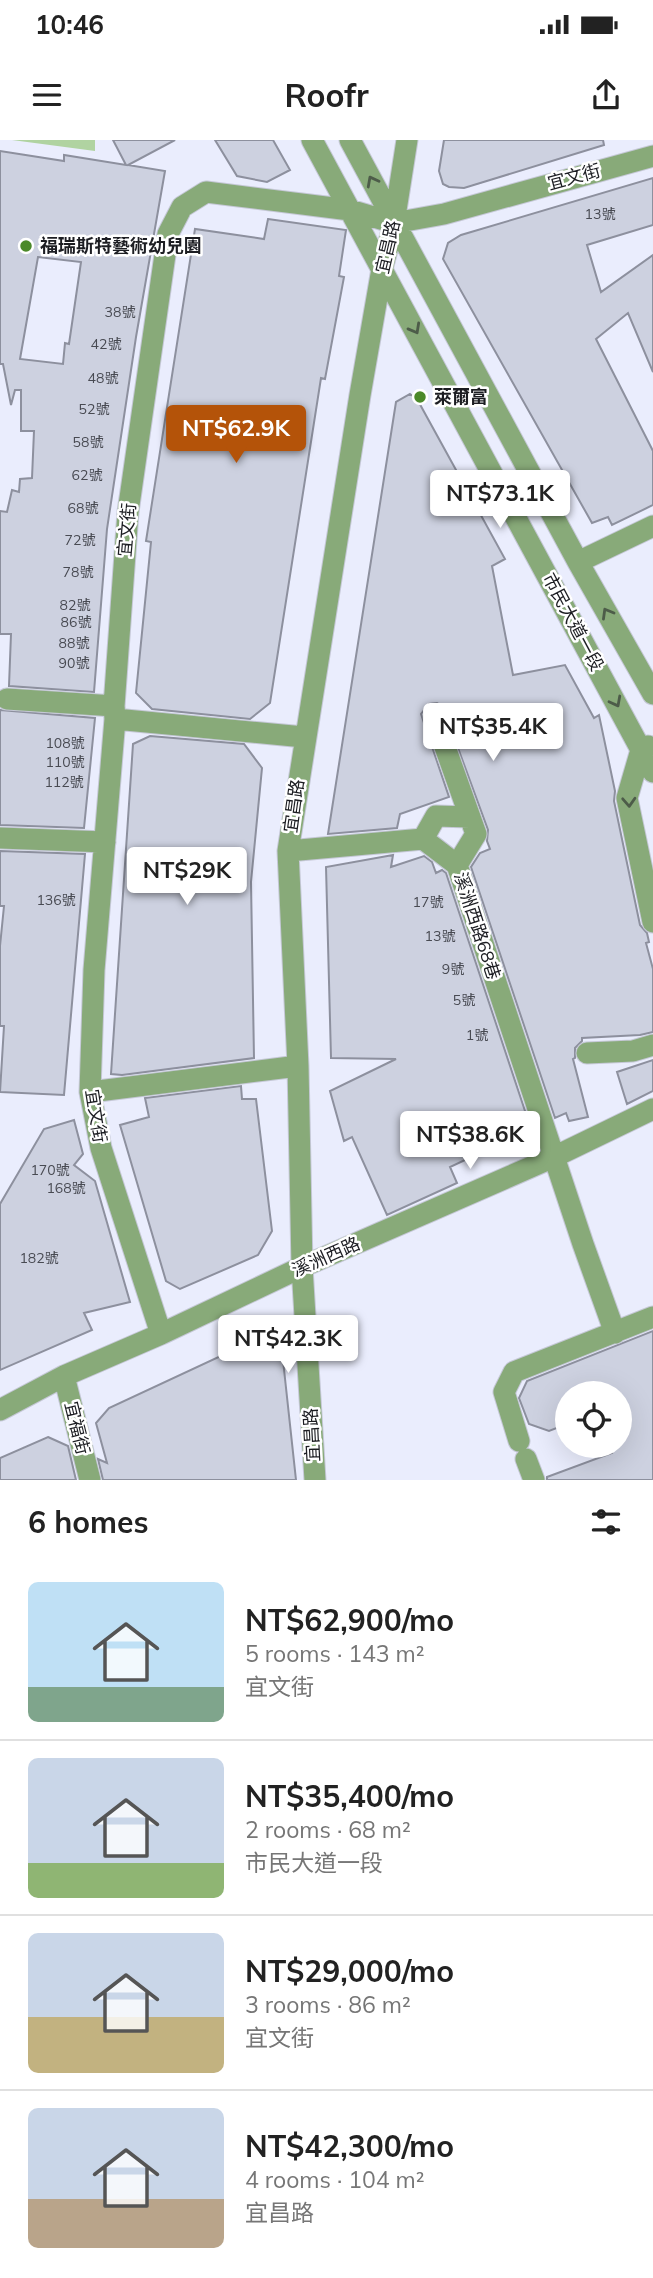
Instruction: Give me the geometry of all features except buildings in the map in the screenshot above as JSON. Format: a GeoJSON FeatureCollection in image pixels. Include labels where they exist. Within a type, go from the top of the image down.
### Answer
{"type":"FeatureCollection","features":[{"type":"Feature","properties":{"kind":"street","name":"市民大道一段"},"geometry":{"type":"LineString","coordinates":[[312,140],[647,746],[653,772]]}},
{"type":"Feature","properties":{"kind":"street","name":"市民大道一段"},"geometry":{"type":"LineString","coordinates":[[350,140],[578,562],[653,694]]}},
{"type":"Feature","properties":{"kind":"street","name":"宜昌路"},"geometry":{"type":"LineString","coordinates":[[315,1480],[302,1267],[298,1066],[288,851],[304,737],[382,269],[394,223],[407,140]]}},
{"type":"Feature","properties":{"kind":"street","name":"宜文街"},"geometry":{"type":"LineString","coordinates":[[161,1335],[101,1148],[90,1093],[94,970],[128,512],[167,234],[182,207],[206,191],[350,210],[394,223],[444,214],[653,156]]}},
{"type":"Feature","properties":{"kind":"street"},"geometry":{"type":"LineString","coordinates":[[578,562],[653,526]]}},
{"type":"Feature","properties":{"kind":"street"},"geometry":{"type":"LineString","coordinates":[[7,699],[304,737]]}},
{"type":"Feature","properties":{"kind":"street"},"geometry":{"type":"LineString","coordinates":[[435,716],[476,834],[457,864]]}},
{"type":"Feature","properties":{"kind":"street"},"geometry":{"type":"LineString","coordinates":[[647,746],[627,798],[653,922]]}},
{"type":"Feature","properties":{"kind":"street"},"geometry":{"type":"LineString","coordinates":[[288,851],[423,839],[436,816],[470,817]]}},
{"type":"Feature","properties":{"kind":"street"},"geometry":{"type":"LineString","coordinates":[[0,838],[105,842]]}},
{"type":"Feature","properties":{"kind":"street","name":"溪洲西路68巷"},"geometry":{"type":"LineString","coordinates":[[423,839],[457,864],[615,1333]]}},
{"type":"Feature","properties":{"kind":"street"},"geometry":{"type":"LineString","coordinates":[[587,1053],[633,1051],[653,1045]]}},
{"type":"Feature","properties":{"kind":"street"},"geometry":{"type":"LineString","coordinates":[[90,1093],[298,1066]]}},
{"type":"Feature","properties":{"kind":"street","name":"溪洲西路"},"geometry":{"type":"LineString","coordinates":[[0,1410],[64,1376],[161,1335],[302,1267],[554,1157],[653,1109]]}},
{"type":"Feature","properties":{"kind":"street"},"geometry":{"type":"LineString","coordinates":[[534,1480],[504,1392],[514,1372],[653,1317]]}},
{"type":"Feature","properties":{"kind":"street","name":"宜福街"},"geometry":{"type":"LineString","coordinates":[[64,1376],[90,1480]]}},
{"type":"Feature","properties":{"kind":"green space"},"geometry":{"type":"Polygon","coordinates":[[[12,140],[95,140],[95,151],[12,140]]]}},
{"type":"Feature","properties":{"kind":"place","name":"福瑞斯特藝術幼兒園"},"geometry":{"type":"Point","coordinates":[26,246]}},
{"type":"Feature","properties":{"kind":"place","name":"萊爾富"},"geometry":{"type":"Point","coordinates":[420,397]}}]}
